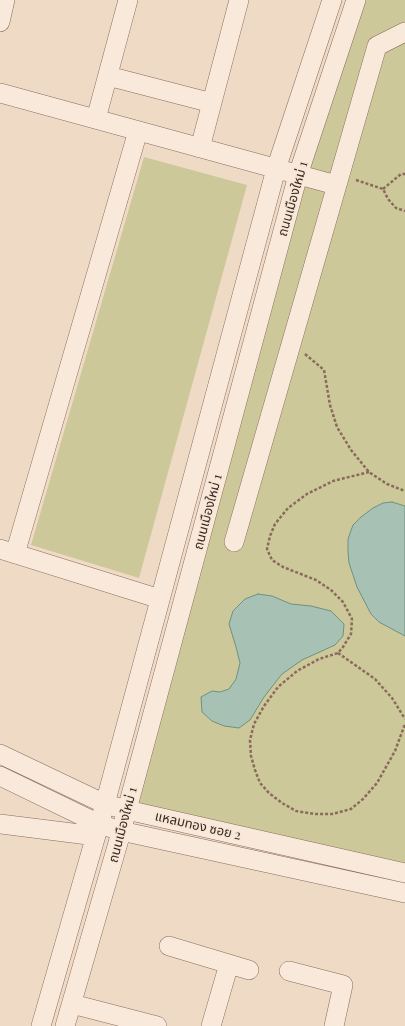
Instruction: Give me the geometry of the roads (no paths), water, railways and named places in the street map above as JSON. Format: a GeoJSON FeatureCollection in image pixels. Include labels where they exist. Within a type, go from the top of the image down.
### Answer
{"type":"FeatureCollection","features":[{"type":"Feature","properties":{"kind":"street"},"geometry":{"type":"LineString","coordinates":[[0,22],[6,0]]}},
{"type":"Feature","properties":{"kind":"street"},"geometry":{"type":"LineString","coordinates":[[96,119],[128,0]]}},
{"type":"Feature","properties":{"kind":"street"},"geometry":{"type":"LineString","coordinates":[[200,148],[239,0]]}},
{"type":"Feature","properties":{"kind":"street","name":"ถนนเมืองใหม่ 1"},"geometry":{"type":"LineString","coordinates":[[41,1026],[98,830],[276,169],[332,0]]}},
{"type":"Feature","properties":{"kind":"street","name":"ถนนเมืองใหม่ 1"},"geometry":{"type":"LineString","coordinates":[[65,1026],[127,810],[298,175],[356,0]]}},
{"type":"Feature","properties":{"kind":"street"},"geometry":{"type":"LineString","coordinates":[[234,542],[377,46],[405,32]]}},
{"type":"Feature","properties":{"kind":"street"},"geometry":{"type":"LineString","coordinates":[[108,76],[212,103]]}},
{"type":"Feature","properties":{"kind":"street"},"geometry":{"type":"LineString","coordinates":[[0,93],[298,175],[338,180]]}},
{"type":"Feature","properties":{"kind":"street"},"geometry":{"type":"LineString","coordinates":[[138,131],[8,552],[160,599]]}},
{"type":"Feature","properties":{"kind":"street","name":"แหลมทอง ซอย 2"},"geometry":{"type":"LineString","coordinates":[[0,754],[105,804],[405,873]]}},
{"type":"Feature","properties":{"kind":"street","name":"แหลมทอง ซอย 2"},"geometry":{"type":"LineString","coordinates":[[0,776],[98,830],[121,830],[405,893]]}},
{"type":"Feature","properties":{"kind":"street"},"geometry":{"type":"LineString","coordinates":[[0,824],[98,830]]}},
{"type":"Feature","properties":{"kind":"street"},"geometry":{"type":"LineString","coordinates":[[317,874],[319,853]]}},
{"type":"Feature","properties":{"kind":"street"},"geometry":{"type":"LineString","coordinates":[[169,946],[249,970]]}},
{"type":"Feature","properties":{"kind":"street"},"geometry":{"type":"LineString","coordinates":[[210,1026],[229,964]]}},
{"type":"Feature","properties":{"kind":"street"},"geometry":{"type":"LineString","coordinates":[[289,971],[343,985],[334,1026]]}},
{"type":"Feature","properties":{"kind":"street"},"geometry":{"type":"LineString","coordinates":[[72,1004],[157,1026]]}}]}
